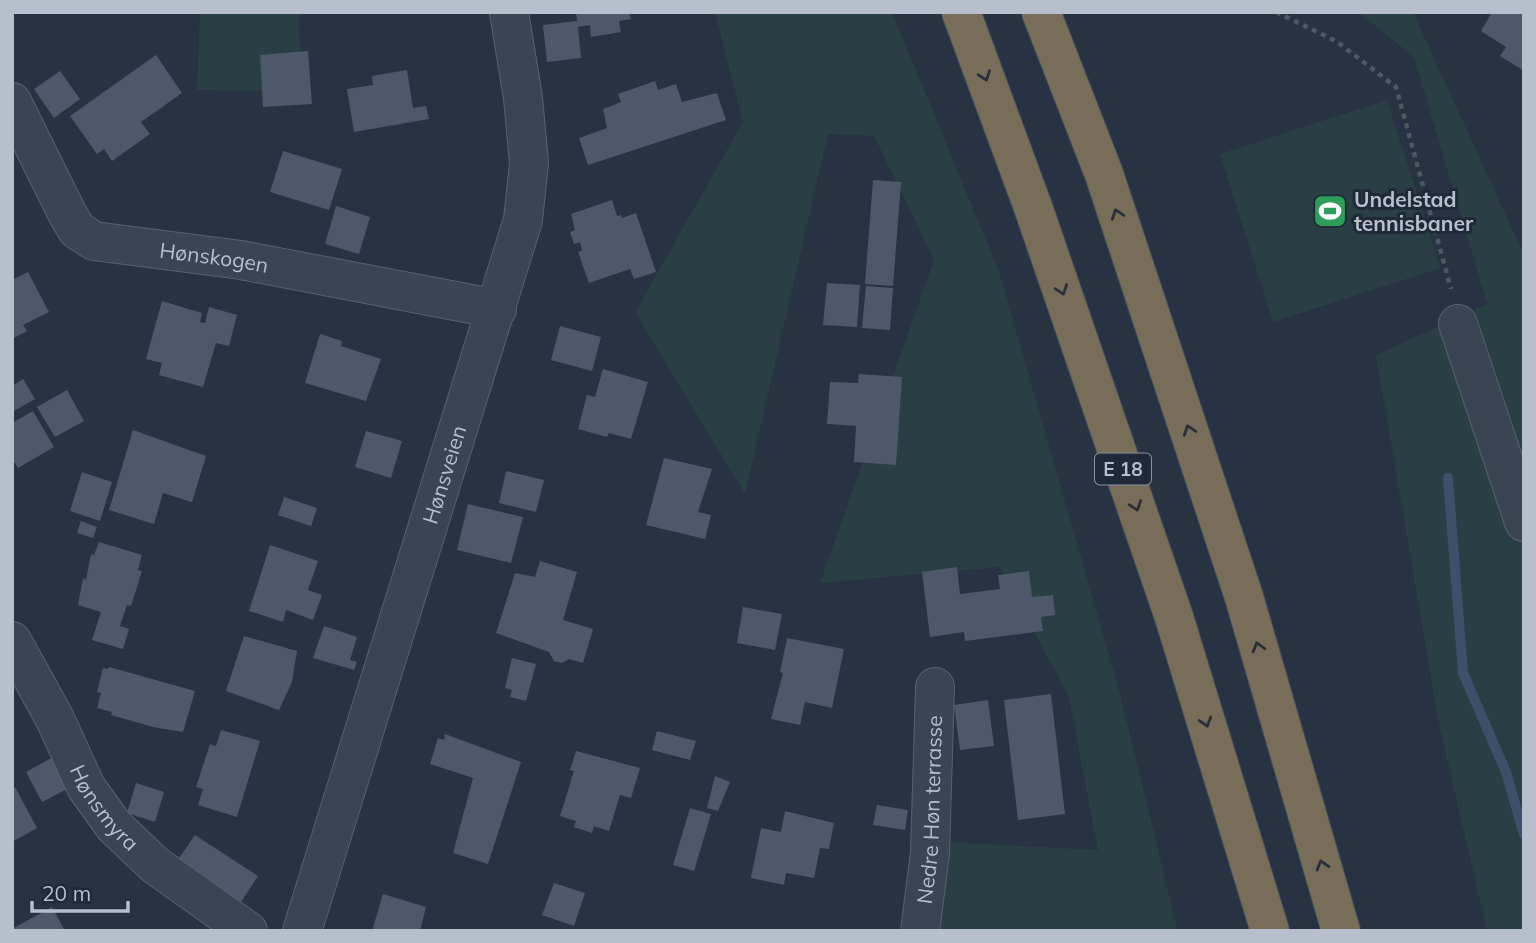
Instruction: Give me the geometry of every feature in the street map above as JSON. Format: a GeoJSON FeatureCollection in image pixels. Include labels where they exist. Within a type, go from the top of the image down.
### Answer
{"type":"FeatureCollection","features":[{"type":"Feature","properties":{"kind":"highway","name":"E 18"},"geometry":{"type":"LineString","coordinates":[[961,12],[1033,207],[1174,617],[1270,931]]}},
{"type":"Feature","properties":{"kind":"highway"},"geometry":{"type":"LineString","coordinates":[[1041,12],[1104,174],[1244,597],[1341,931]]}},
{"type":"Feature","properties":{"kind":"street","name":"Hønsveien"},"geometry":{"type":"LineString","coordinates":[[302,931],[523,220],[529,163],[523,97],[509,12]]}},
{"type":"Feature","properties":{"kind":"street","name":"Hønskogen"},"geometry":{"type":"LineString","coordinates":[[12,102],[67,214],[77,230],[94,241],[241,260],[497,309]]}},
{"type":"Feature","properties":{"kind":"street"},"geometry":{"type":"LineString","coordinates":[[1458,324],[1524,522]]}},
{"type":"Feature","properties":{"kind":"street","name":"Hønsmyra"},"geometry":{"type":"LineString","coordinates":[[12,641],[55,719],[86,787],[114,826],[155,865],[248,931]]}},
{"type":"Feature","properties":{"kind":"street","name":"Nedre Høn terrasse"},"geometry":{"type":"LineString","coordinates":[[920,931],[930,853],[936,687]]}},
{"type":"Feature","properties":{"kind":"path"},"geometry":{"type":"LineString","coordinates":[[1276,12],[1336,41],[1396,87],[1458,324]]}},
{"type":"Feature","properties":{"kind":"green space"},"geometry":{"type":"Polygon","coordinates":[[[200,12],[298,12],[303,92],[197,90],[200,12]]]}},
{"type":"Feature","properties":{"kind":"green space"},"geometry":{"type":"Polygon","coordinates":[[[715,12],[892,12],[999,271],[1120,694],[1178,931],[929,931],[943,842],[1098,850],[1069,698],[1000,567],[820,583],[934,260],[874,136],[828,134],[745,494],[635,312],[743,122],[715,12]]]}},
{"type":"Feature","properties":{"kind":"green space"},"geometry":{"type":"Polygon","coordinates":[[[1358,12],[1413,12],[1524,255],[1524,931],[1487,931],[1439,724],[1376,355],[1487,304],[1414,57],[1358,12]]]}},
{"type":"Feature","properties":{"kind":"green space","name":"Undelstad tennisbaner"},"geometry":{"type":"Polygon","coordinates":[[[1387,100],[1441,268],[1273,322],[1220,154],[1387,100]]]}},
{"type":"Feature","properties":{"kind":"building"},"geometry":{"type":"Polygon","coordinates":[[[576,12],[629,12],[631,19],[619,21],[621,32],[591,37],[590,25],[578,27],[581,58],[547,62],[543,25],[577,21],[576,12]]]}},
{"type":"Feature","properties":{"kind":"building"},"geometry":{"type":"Polygon","coordinates":[[[1492,12],[1524,12],[1524,71],[1500,56],[1506,47],[1481,31],[1492,12]]]}},
{"type":"Feature","properties":{"kind":"building"},"geometry":{"type":"Polygon","coordinates":[[[308,51],[312,104],[263,107],[260,55],[308,51]]]}},
{"type":"Feature","properties":{"kind":"building"},"geometry":{"type":"Polygon","coordinates":[[[156,55],[182,93],[141,122],[150,134],[112,161],[104,149],[97,154],[70,116],[156,55]]]}},
{"type":"Feature","properties":{"kind":"building"},"geometry":{"type":"Polygon","coordinates":[[[407,70],[413,108],[426,106],[429,119],[354,132],[347,89],[373,85],[372,76],[407,70]]]}},
{"type":"Feature","properties":{"kind":"building"},"geometry":{"type":"Polygon","coordinates":[[[60,71],[80,99],[54,118],[34,89],[60,71]]]}},
{"type":"Feature","properties":{"kind":"building"},"geometry":{"type":"Polygon","coordinates":[[[655,81],[658,90],[676,84],[682,102],[717,93],[726,120],[588,165],[579,138],[607,128],[603,109],[621,102],[618,94],[655,81]]]}},
{"type":"Feature","properties":{"kind":"building"},"geometry":{"type":"Polygon","coordinates":[[[283,151],[342,169],[329,210],[270,192],[283,151]]]}},
{"type":"Feature","properties":{"kind":"building"},"geometry":{"type":"Polygon","coordinates":[[[873,180],[901,182],[893,286],[865,284],[873,180]]]}},
{"type":"Feature","properties":{"kind":"building"},"geometry":{"type":"Polygon","coordinates":[[[612,200],[617,216],[621,215],[622,218],[636,213],[656,272],[634,279],[630,269],[589,283],[578,252],[582,250],[580,242],[574,244],[570,232],[575,230],[571,214],[612,200]]]}},
{"type":"Feature","properties":{"kind":"building"},"geometry":{"type":"Polygon","coordinates":[[[336,206],[370,217],[359,254],[325,244],[336,206]]]}},
{"type":"Feature","properties":{"kind":"building"},"geometry":{"type":"Polygon","coordinates":[[[28,272],[49,312],[23,325],[27,331],[12,339],[12,280],[28,272]]]}},
{"type":"Feature","properties":{"kind":"building"},"geometry":{"type":"Polygon","coordinates":[[[827,283],[860,285],[857,327],[823,325],[827,283]]]}},
{"type":"Feature","properties":{"kind":"building"},"geometry":{"type":"Polygon","coordinates":[[[866,286],[893,288],[890,330],[862,328],[866,286]]]}},
{"type":"Feature","properties":{"kind":"building"},"geometry":{"type":"Polygon","coordinates":[[[162,301],[202,313],[200,322],[205,323],[209,307],[237,315],[229,346],[216,343],[203,387],[159,375],[162,363],[146,359],[162,301]]]}},
{"type":"Feature","properties":{"kind":"building"},"geometry":{"type":"Polygon","coordinates":[[[560,326],[601,337],[592,371],[551,360],[560,326]]]}},
{"type":"Feature","properties":{"kind":"building"},"geometry":{"type":"Polygon","coordinates":[[[320,334],[342,341],[341,346],[381,359],[366,401],[305,383],[320,334]]]}},
{"type":"Feature","properties":{"kind":"building"},"geometry":{"type":"Polygon","coordinates":[[[603,369],[648,382],[631,439],[609,433],[607,437],[578,429],[587,395],[595,397],[603,369]]]}},
{"type":"Feature","properties":{"kind":"building"},"geometry":{"type":"Polygon","coordinates":[[[859,374],[902,377],[896,465],[854,462],[856,426],[827,424],[830,382],[858,383],[859,374]]]}},
{"type":"Feature","properties":{"kind":"building"},"geometry":{"type":"Polygon","coordinates":[[[23,379],[35,399],[12,412],[12,386],[23,379]]]}},
{"type":"Feature","properties":{"kind":"building"},"geometry":{"type":"Polygon","coordinates":[[[67,390],[84,421],[55,437],[37,407],[67,390]]]}},
{"type":"Feature","properties":{"kind":"building"},"geometry":{"type":"Polygon","coordinates":[[[33,411],[54,447],[18,468],[15,463],[12,464],[12,423],[33,411]]]}},
{"type":"Feature","properties":{"kind":"building"},"geometry":{"type":"Polygon","coordinates":[[[133,430],[206,456],[192,502],[163,493],[154,524],[109,510],[133,430]]]}},
{"type":"Feature","properties":{"kind":"building"},"geometry":{"type":"Polygon","coordinates":[[[366,431],[402,441],[391,478],[355,467],[366,431]]]}},
{"type":"Feature","properties":{"kind":"building"},"geometry":{"type":"Polygon","coordinates":[[[664,458],[712,469],[698,512],[711,515],[705,539],[646,525],[664,458]]]}},
{"type":"Feature","properties":{"kind":"building"},"geometry":{"type":"Polygon","coordinates":[[[506,471],[544,480],[536,512],[499,503],[506,471]]]}},
{"type":"Feature","properties":{"kind":"building"},"geometry":{"type":"Polygon","coordinates":[[[82,472],[112,482],[100,521],[70,511],[82,472]]]}},
{"type":"Feature","properties":{"kind":"building"},"geometry":{"type":"Polygon","coordinates":[[[284,497],[317,508],[311,526],[278,515],[284,497]]]}},
{"type":"Feature","properties":{"kind":"building"},"geometry":{"type":"Polygon","coordinates":[[[468,504],[523,517],[511,563],[457,550],[468,504]]]}},
{"type":"Feature","properties":{"kind":"building"},"geometry":{"type":"Polygon","coordinates":[[[81,521],[97,527],[93,538],[77,533],[81,521]]]}},
{"type":"Feature","properties":{"kind":"building"},"geometry":{"type":"Polygon","coordinates":[[[99,542],[142,555],[138,570],[142,571],[131,606],[127,605],[120,626],[129,629],[123,649],[92,640],[101,612],[78,605],[91,554],[94,555],[99,542]]]}},
{"type":"Feature","properties":{"kind":"building"},"geometry":{"type":"Polygon","coordinates":[[[270,545],[318,561],[308,590],[322,595],[313,620],[286,610],[283,622],[249,611],[270,545]]]}},
{"type":"Feature","properties":{"kind":"building"},"geometry":{"type":"Polygon","coordinates":[[[540,561],[577,572],[563,620],[593,629],[583,663],[569,659],[562,663],[554,661],[549,652],[496,633],[515,573],[535,577],[540,561]]]}},
{"type":"Feature","properties":{"kind":"building"},"geometry":{"type":"Polygon","coordinates":[[[957,567],[960,594],[1000,589],[998,575],[1029,571],[1032,597],[1053,595],[1055,615],[1041,617],[1043,631],[965,641],[964,632],[930,637],[922,572],[957,567]]]}},
{"type":"Feature","properties":{"kind":"building"},"geometry":{"type":"Polygon","coordinates":[[[743,607],[782,614],[775,650],[737,643],[743,607]]]}},
{"type":"Feature","properties":{"kind":"building"},"geometry":{"type":"Polygon","coordinates":[[[324,626],[357,637],[350,660],[357,662],[354,670],[313,658],[324,626]]]}},
{"type":"Feature","properties":{"kind":"building"},"geometry":{"type":"Polygon","coordinates":[[[244,636],[297,651],[292,682],[279,710],[226,691],[244,636]]]}},
{"type":"Feature","properties":{"kind":"building"},"geometry":{"type":"Polygon","coordinates":[[[787,638],[844,649],[832,708],[805,702],[800,725],[771,719],[783,673],[780,672],[787,638]]]}},
{"type":"Feature","properties":{"kind":"building"},"geometry":{"type":"Polygon","coordinates":[[[512,658],[536,664],[526,701],[510,697],[512,690],[505,688],[512,658]]]}},
{"type":"Feature","properties":{"kind":"building"},"geometry":{"type":"Polygon","coordinates":[[[109,667],[195,691],[183,732],[153,727],[111,715],[112,712],[97,708],[101,693],[97,692],[103,668],[109,667]]]}},
{"type":"Feature","properties":{"kind":"building"},"geometry":{"type":"Polygon","coordinates":[[[1051,694],[1065,814],[1018,820],[1004,700],[1051,694]]]}},
{"type":"Feature","properties":{"kind":"building"},"geometry":{"type":"Polygon","coordinates":[[[988,700],[994,746],[960,750],[954,705],[988,700]]]}},
{"type":"Feature","properties":{"kind":"building"},"geometry":{"type":"Polygon","coordinates":[[[221,730],[260,741],[237,817],[198,805],[203,789],[196,787],[210,744],[216,746],[221,730]]]}},
{"type":"Feature","properties":{"kind":"building"},"geometry":{"type":"Polygon","coordinates":[[[657,731],[696,741],[690,760],[652,750],[657,731]]]}},
{"type":"Feature","properties":{"kind":"building"},"geometry":{"type":"Polygon","coordinates":[[[445,734],[521,762],[488,864],[453,853],[473,778],[430,764],[438,738],[444,740],[445,734]]]}},
{"type":"Feature","properties":{"kind":"building"},"geometry":{"type":"Polygon","coordinates":[[[576,751],[640,768],[631,798],[620,795],[609,831],[594,826],[592,833],[574,827],[576,821],[560,816],[574,771],[570,770],[576,751]]]}},
{"type":"Feature","properties":{"kind":"building"},"geometry":{"type":"Polygon","coordinates":[[[55,756],[71,787],[42,802],[26,772],[55,756]]]}},
{"type":"Feature","properties":{"kind":"building"},"geometry":{"type":"Polygon","coordinates":[[[715,776],[730,782],[718,811],[707,808],[715,776]]]}},
{"type":"Feature","properties":{"kind":"building"},"geometry":{"type":"Polygon","coordinates":[[[136,783],[164,792],[155,822],[127,813],[136,783]]]}},
{"type":"Feature","properties":{"kind":"building"},"geometry":{"type":"Polygon","coordinates":[[[15,787],[37,828],[12,842],[12,789],[15,787]]]}},
{"type":"Feature","properties":{"kind":"building"},"geometry":{"type":"Polygon","coordinates":[[[877,805],[908,810],[905,830],[873,825],[877,805]]]}},
{"type":"Feature","properties":{"kind":"building"},"geometry":{"type":"Polygon","coordinates":[[[690,808],[711,814],[694,871],[673,865],[690,808]]]}},
{"type":"Feature","properties":{"kind":"building"},"geometry":{"type":"Polygon","coordinates":[[[785,811],[834,823],[829,849],[820,848],[814,878],[786,873],[784,885],[751,878],[761,828],[781,832],[785,811]]]}},
{"type":"Feature","properties":{"kind":"building"},"geometry":{"type":"Polygon","coordinates":[[[195,835],[258,876],[239,905],[175,864],[195,835]]]}},
{"type":"Feature","properties":{"kind":"building"},"geometry":{"type":"Polygon","coordinates":[[[554,883],[585,893],[574,926],[542,915],[554,883]]]}},
{"type":"Feature","properties":{"kind":"building"},"geometry":{"type":"Polygon","coordinates":[[[383,894],[426,907],[420,931],[372,931],[383,894]]]}},
{"type":"Feature","properties":{"kind":"building"},"geometry":{"type":"Polygon","coordinates":[[[52,907],[65,931],[12,931],[12,929],[52,907]]]}},
{"type":"Feature","properties":{"kind":"waterway"},"geometry":{"type":"LineString","coordinates":[[1448,478],[1463,673],[1506,772],[1524,835]]}},
{"type":"Feature","properties":{"kind":"place","name":"Undelstad tennisbaner"},"geometry":{"type":"Point","coordinates":[1330,211]}}]}
